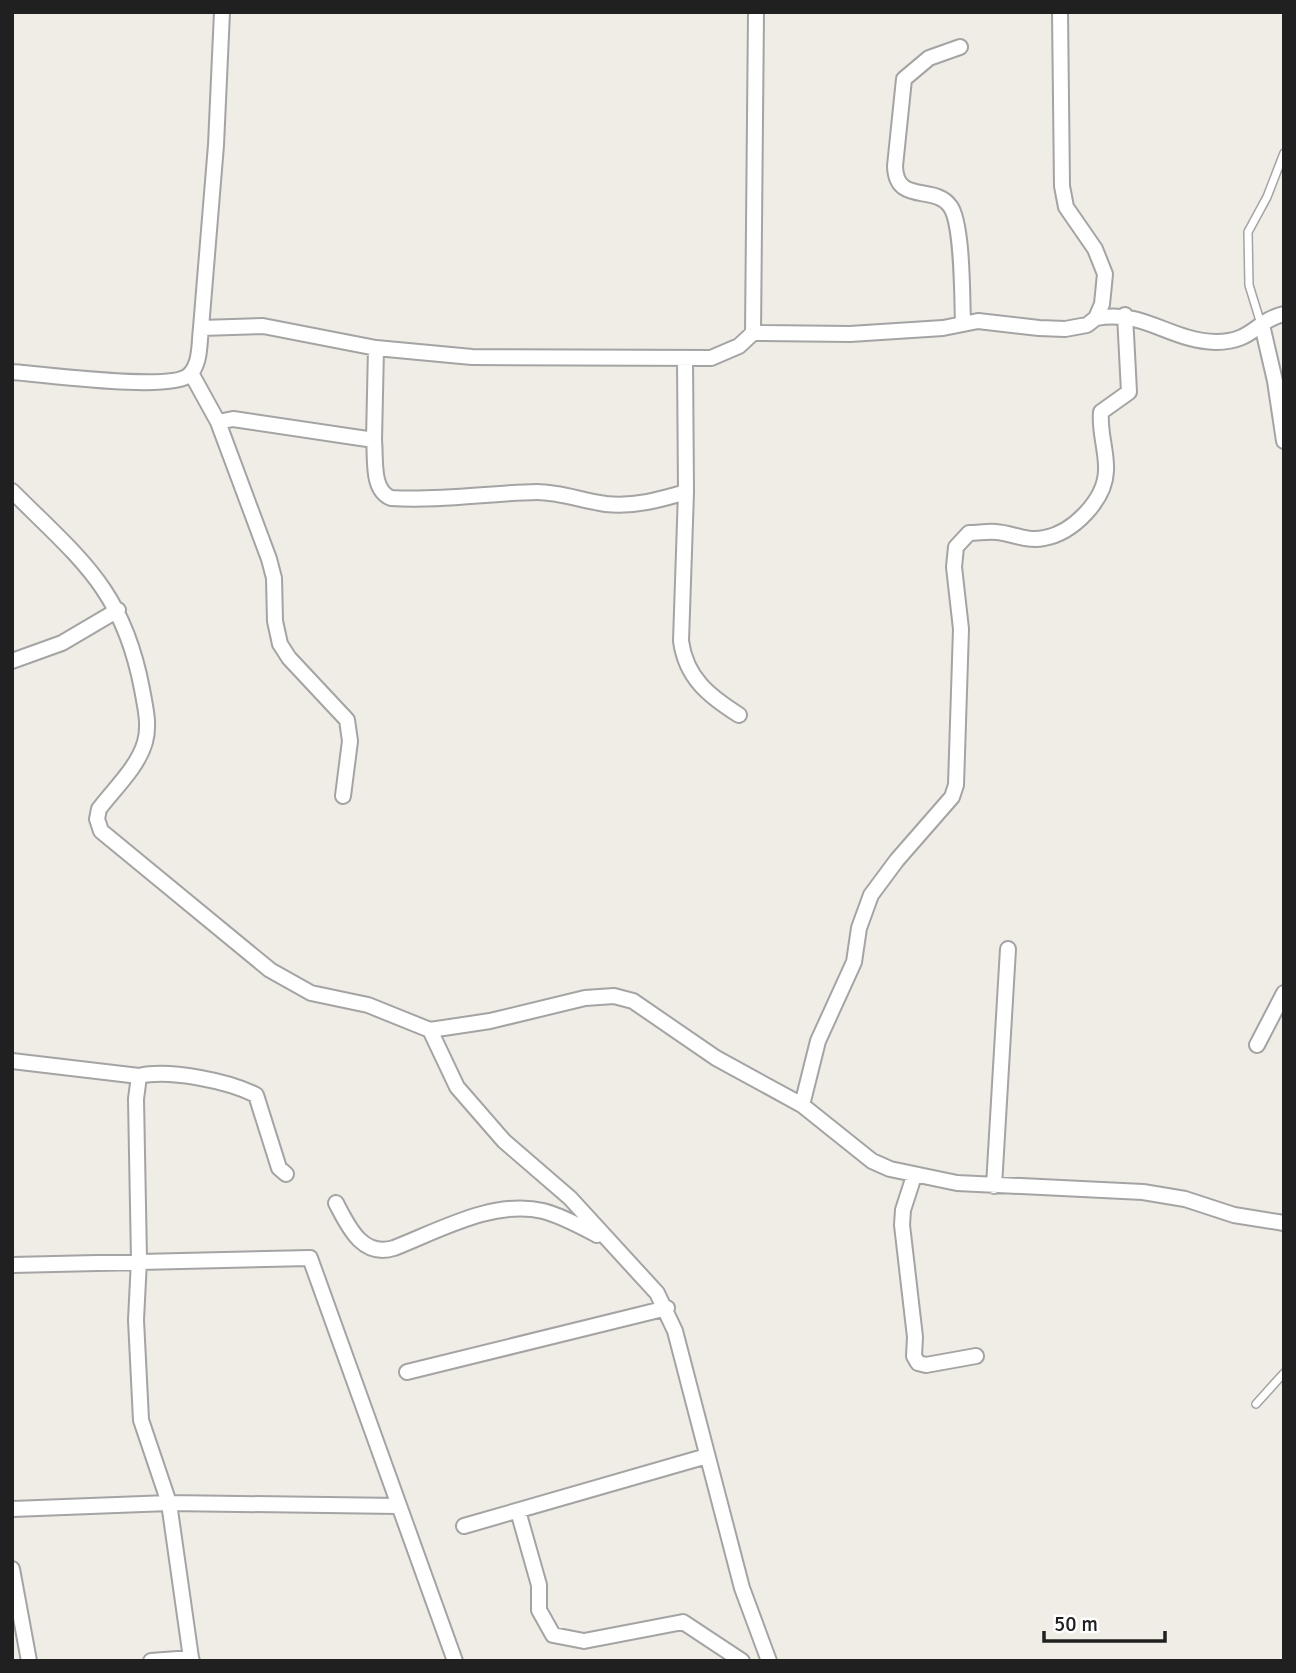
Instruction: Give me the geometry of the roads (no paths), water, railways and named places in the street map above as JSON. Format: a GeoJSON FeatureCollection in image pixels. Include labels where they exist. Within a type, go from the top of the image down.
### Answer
{"type":"FeatureCollection","features":[{"type":"Feature","properties":{"kind":"street"},"geometry":{"type":"LineString","coordinates":[[12,372],[131,382],[179,382],[191,373],[198,357],[201,328],[216,145],[222,12]]}},
{"type":"Feature","properties":{"kind":"street"},"geometry":{"type":"LineString","coordinates":[[753,333],[756,12]]}},
{"type":"Feature","properties":{"kind":"street"},"geometry":{"type":"LineString","coordinates":[[201,328],[263,326],[376,348],[472,357],[685,359],[723,355],[753,333],[850,334],[991,321],[1065,329],[1087,325],[1096,318],[1102,304],[1105,274],[1096,250],[1066,207],[1062,186],[1060,12]]}},
{"type":"Feature","properties":{"kind":"street"},"geometry":{"type":"LineString","coordinates":[[960,47],[929,58],[904,79],[895,178],[900,186],[943,199],[953,211],[958,233],[963,324]]}},
{"type":"Feature","properties":{"kind":"street"},"geometry":{"type":"LineString","coordinates":[[1096,318],[1125,315],[1143,319],[1171,333],[1213,342],[1245,338],[1284,314]]}},
{"type":"Feature","properties":{"kind":"street"},"geometry":{"type":"LineString","coordinates":[[802,1105],[818,1041],[850,974],[859,928],[871,895],[951,797],[956,785],[961,629],[954,567],[956,547],[969,533],[996,532],[1024,539],[1045,538],[1066,528],[1093,503],[1101,492],[1106,472],[1101,412],[1129,392],[1125,315]]}},
{"type":"Feature","properties":{"kind":"street"},"geometry":{"type":"LineString","coordinates":[[1262,326],[1275,382],[1284,442]]}},
{"type":"Feature","properties":{"kind":"street"},"geometry":{"type":"LineString","coordinates":[[376,348],[374,440],[378,485],[385,495],[391,498],[487,497],[539,492],[604,504],[635,505],[686,492]]}},
{"type":"Feature","properties":{"kind":"street"},"geometry":{"type":"LineString","coordinates":[[685,359],[686,492],[681,641],[683,657],[709,696],[739,715]]}},
{"type":"Feature","properties":{"kind":"street"},"geometry":{"type":"LineString","coordinates":[[191,373],[218,422],[274,578],[275,621],[280,644],[289,659],[347,720],[350,741],[343,796]]}},
{"type":"Feature","properties":{"kind":"street"},"geometry":{"type":"LineString","coordinates":[[218,422],[233,419],[374,440]]}},
{"type":"Feature","properties":{"kind":"street"},"geometry":{"type":"LineString","coordinates":[[12,491],[74,551],[97,578],[118,610],[136,661],[148,726],[139,757],[99,809],[97,819],[101,831],[270,970],[311,993],[368,1005],[430,1030],[490,1021],[586,998],[614,996],[632,1001],[716,1058],[802,1105],[872,1161],[914,1176],[994,1186],[1143,1192],[1185,1199],[1234,1215],[1284,1223]]}},
{"type":"Feature","properties":{"kind":"street"},"geometry":{"type":"LineString","coordinates":[[12,661],[62,643],[118,610]]}},
{"type":"Feature","properties":{"kind":"street"},"geometry":{"type":"LineString","coordinates":[[994,1186],[1008,949]]}},
{"type":"Feature","properties":{"kind":"street"},"geometry":{"type":"LineString","coordinates":[[1257,1045],[1284,993]]}},
{"type":"Feature","properties":{"kind":"street"},"geometry":{"type":"LineString","coordinates":[[430,1030],[457,1087],[504,1141],[570,1198],[657,1293],[667,1308],[742,1588],[769,1661]]}},
{"type":"Feature","properties":{"kind":"street"},"geometry":{"type":"LineString","coordinates":[[12,1061],[139,1076],[154,1073],[236,1085],[256,1095],[279,1168],[286,1174]]}},
{"type":"Feature","properties":{"kind":"street"},"geometry":{"type":"LineString","coordinates":[[139,1076],[136,1098],[139,1260],[136,1320],[141,1420],[169,1503],[191,1659],[151,1661]]}},
{"type":"Feature","properties":{"kind":"street"},"geometry":{"type":"LineString","coordinates":[[914,1176],[903,1210],[902,1225],[915,1337],[914,1356],[918,1363],[926,1365],[976,1356]]}},
{"type":"Feature","properties":{"kind":"street"},"geometry":{"type":"LineString","coordinates":[[336,1203],[352,1234],[362,1243],[378,1250],[394,1248],[492,1212],[520,1208],[556,1216],[605,1238]]}},
{"type":"Feature","properties":{"kind":"street"},"geometry":{"type":"LineString","coordinates":[[12,1265],[310,1258],[455,1661]]}},
{"type":"Feature","properties":{"kind":"street"},"geometry":{"type":"LineString","coordinates":[[407,1372],[667,1308]]}},
{"type":"Feature","properties":{"kind":"street"},"geometry":{"type":"LineString","coordinates":[[464,1526],[707,1457]]}},
{"type":"Feature","properties":{"kind":"street"},"geometry":{"type":"LineString","coordinates":[[12,1509],[169,1503],[399,1506]]}},
{"type":"Feature","properties":{"kind":"street"},"geometry":{"type":"LineString","coordinates":[[518,1511],[539,1585],[539,1611],[553,1634],[584,1641],[683,1622],[742,1661]]}},
{"type":"Feature","properties":{"kind":"street"},"geometry":{"type":"LineString","coordinates":[[12,1569],[29,1661]]}},
{"type":"Feature","properties":{"kind":"lane"},"geometry":{"type":"LineString","coordinates":[[1262,326],[1249,285],[1248,232],[1267,197],[1284,153]]}},
{"type":"Feature","properties":{"kind":"lane"},"geometry":{"type":"LineString","coordinates":[[1256,1404],[1284,1373]]}}]}
